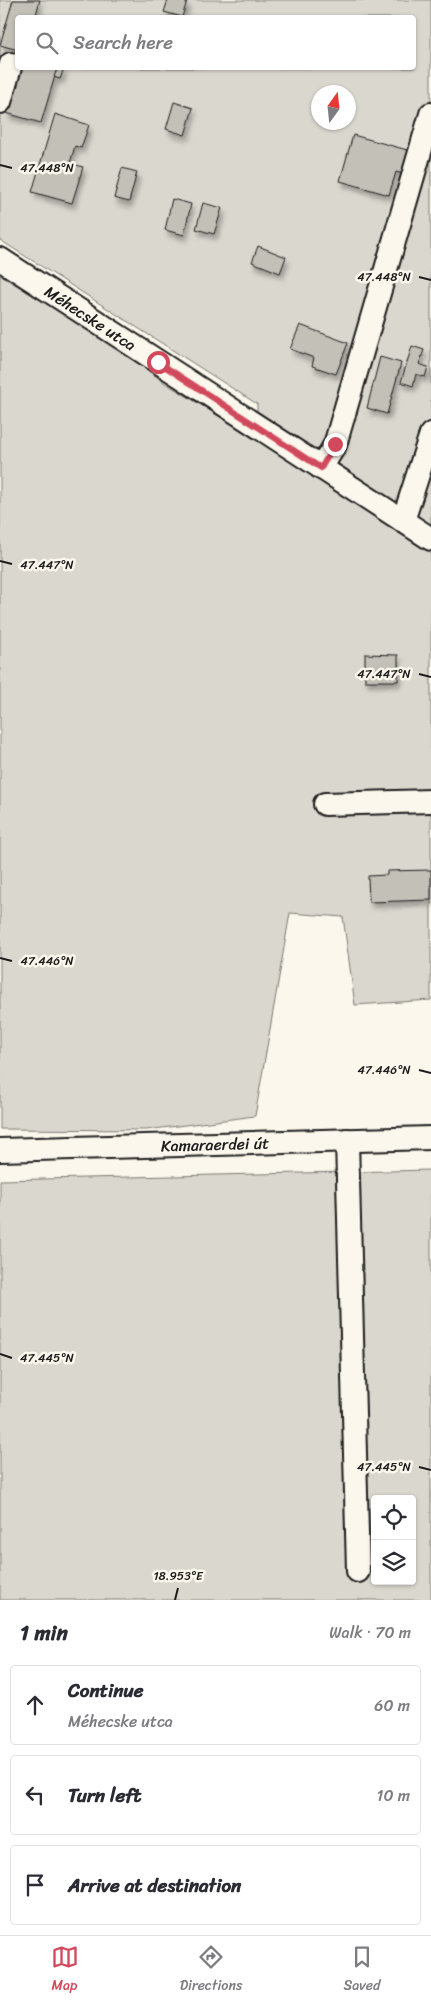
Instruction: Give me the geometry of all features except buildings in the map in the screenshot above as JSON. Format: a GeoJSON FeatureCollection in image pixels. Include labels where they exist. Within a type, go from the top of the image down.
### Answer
{"type":"FeatureCollection","features":[{"type":"Feature","properties":{"kind":"street"},"geometry":{"type":"LineString","coordinates":[[0,102],[11,64]]}},
{"type":"Feature","properties":{"kind":"street"},"geometry":{"type":"LineString","coordinates":[[321,468],[335,444],[431,114]]}},
{"type":"Feature","properties":{"kind":"street","name":"Méhecske utca"},"geometry":{"type":"LineString","coordinates":[[0,259],[431,539]]}},
{"type":"Feature","properties":{"kind":"street"},"geometry":{"type":"LineString","coordinates":[[404,522],[431,434]]}},
{"type":"Feature","properties":{"kind":"street"},"geometry":{"type":"LineString","coordinates":[[325,804],[431,801]]}},
{"type":"Feature","properties":{"kind":"street","name":"Kamaraerdei út"},"geometry":{"type":"LineString","coordinates":[[0,1150],[431,1138]]}},
{"type":"Feature","properties":{"kind":"street"},"geometry":{"type":"LineString","coordinates":[[347,1140],[358,1571]]}},
{"type":"Feature","properties":{"kind":"shaded area"},"geometry":{"type":"Polygon","coordinates":[[[0,0],[431,0],[431,1000],[355,1005],[343,917],[290,913],[255,1116],[146,1130],[0,1129],[0,275],[107,341],[165,383],[257,439],[257,404],[0,240],[0,0]]]}},
{"type":"Feature","properties":{"kind":"shaded area"},"geometry":{"type":"Polygon","coordinates":[[[431,1170],[431,1600],[0,1600],[0,1180],[431,1170]]]}},
{"type":"Feature","properties":{"kind":"route"},"geometry":{"type":"LineString","coordinates":[[158,362],[321,468],[335,444]]}}]}
